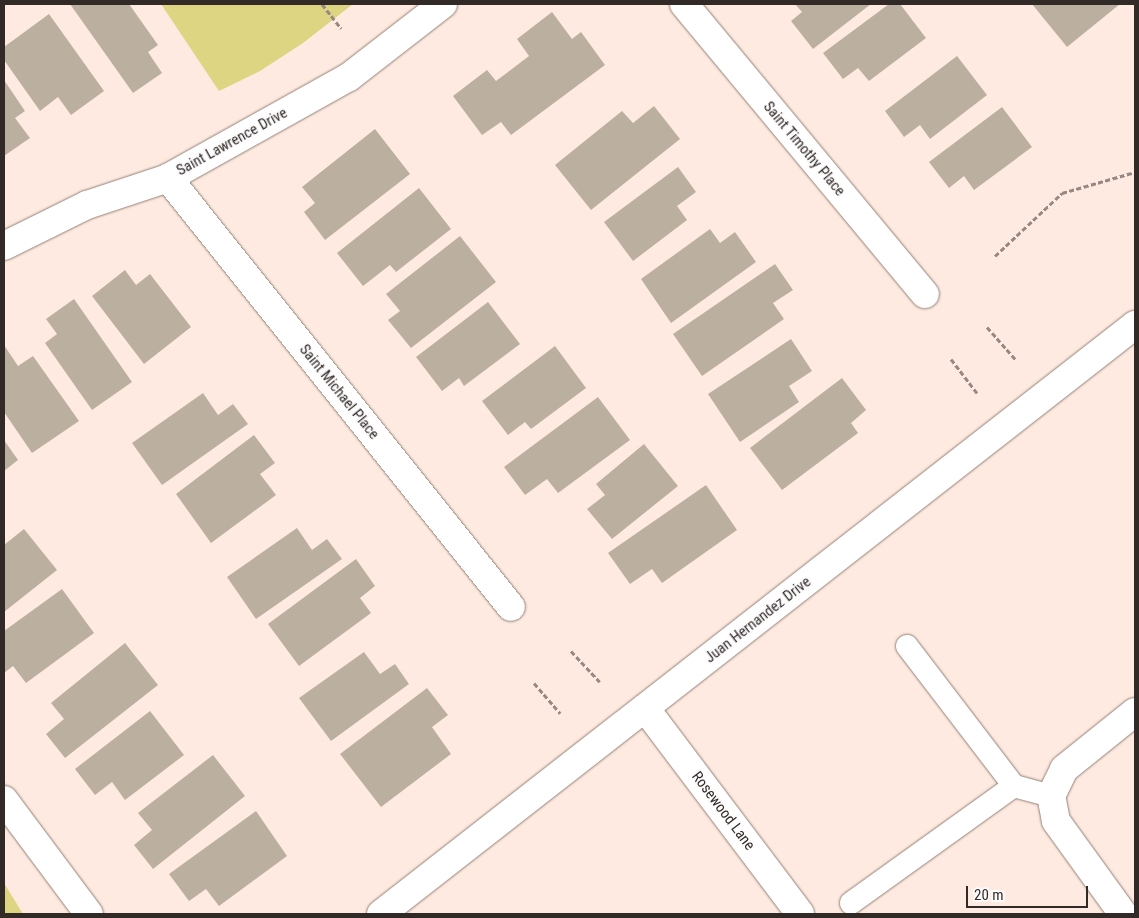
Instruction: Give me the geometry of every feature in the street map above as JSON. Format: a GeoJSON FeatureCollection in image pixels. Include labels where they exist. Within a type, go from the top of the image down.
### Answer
{"type":"FeatureCollection","features":[{"type":"Feature","properties":{"kind":"street","name":"Saint Lawrence Drive"},"geometry":{"type":"LineString","coordinates":[[4,246],[87,206],[168,178],[349,77],[442,4]]}},
{"type":"Feature","properties":{"kind":"street","name":"Saint Timothy Place"},"geometry":{"type":"LineString","coordinates":[[684,4],[924,294]]}},
{"type":"Feature","properties":{"kind":"street","name":"Saint Michael Place"},"geometry":{"type":"LineString","coordinates":[[168,178],[511,607]]}},
{"type":"Feature","properties":{"kind":"street","name":"Juan Hernandez Drive"},"geometry":{"type":"LineString","coordinates":[[381,914],[1135,325]]}},
{"type":"Feature","properties":{"kind":"street","name":"Rosewood Lane"},"geometry":{"type":"LineString","coordinates":[[645,708],[800,914]]}},
{"type":"Feature","properties":{"kind":"street"},"geometry":{"type":"LineString","coordinates":[[1124,914],[1056,820],[1051,796],[1064,769],[1135,712]]}},
{"type":"Feature","properties":{"kind":"street"},"geometry":{"type":"LineString","coordinates":[[4,800],[90,914]]}},
{"type":"Feature","properties":{"kind":"lane"},"geometry":{"type":"LineString","coordinates":[[907,646],[1014,786],[1051,796]]}},
{"type":"Feature","properties":{"kind":"lane"},"geometry":{"type":"LineString","coordinates":[[851,902],[1014,786]]}},
{"type":"Feature","properties":{"kind":"path"},"geometry":{"type":"LineString","coordinates":[[322,4],[341,28]]}},
{"type":"Feature","properties":{"kind":"path"},"geometry":{"type":"LineString","coordinates":[[995,256],[1062,193],[1135,172]]}},
{"type":"Feature","properties":{"kind":"path"},"geometry":{"type":"LineString","coordinates":[[987,327],[1016,360]]}},
{"type":"Feature","properties":{"kind":"path"},"geometry":{"type":"LineString","coordinates":[[952,359],[977,393]]}},
{"type":"Feature","properties":{"kind":"path"},"geometry":{"type":"LineString","coordinates":[[571,650],[600,682]]}},
{"type":"Feature","properties":{"kind":"path"},"geometry":{"type":"LineString","coordinates":[[534,684],[560,713]]}},
{"type":"Feature","properties":{"kind":"shaded area"},"geometry":{"type":"Polygon","coordinates":[[[161,4],[353,4],[303,43],[260,71],[219,91],[161,4]]]}},
{"type":"Feature","properties":{"kind":"shaded area"},"geometry":{"type":"Polygon","coordinates":[[[4,883],[23,914],[4,914],[4,883]]]}},
{"type":"Feature","properties":{"kind":"building"},"geometry":{"type":"Polygon","coordinates":[[[70,4],[129,4],[158,45],[148,52],[162,73],[133,93],[70,4]]]}},
{"type":"Feature","properties":{"kind":"building"},"geometry":{"type":"Polygon","coordinates":[[[795,4],[871,4],[813,49],[791,21],[802,12],[795,4]]]}},
{"type":"Feature","properties":{"kind":"building"},"geometry":{"type":"Polygon","coordinates":[[[889,4],[900,4],[926,38],[869,81],[858,68],[843,79],[823,53],[889,4]]]}},
{"type":"Feature","properties":{"kind":"building"},"geometry":{"type":"Polygon","coordinates":[[[1032,4],[1120,4],[1067,47],[1032,4]]]}},
{"type":"Feature","properties":{"kind":"building"},"geometry":{"type":"Polygon","coordinates":[[[552,12],[572,39],[581,32],[605,65],[511,135],[501,122],[482,135],[453,96],[487,70],[496,81],[529,56],[517,39],[552,12]]]}},
{"type":"Feature","properties":{"kind":"building"},"geometry":{"type":"Polygon","coordinates":[[[49,14],[104,91],[71,115],[58,97],[40,111],[4,60],[4,47],[49,14]]]}},
{"type":"Feature","properties":{"kind":"building"},"geometry":{"type":"Polygon","coordinates":[[[957,56],[987,95],[930,139],[920,125],[904,137],[885,111],[957,56]]]}},
{"type":"Feature","properties":{"kind":"building"},"geometry":{"type":"Polygon","coordinates":[[[4,80],[25,111],[15,118],[30,138],[4,156],[4,80]]]}},
{"type":"Feature","properties":{"kind":"building"},"geometry":{"type":"Polygon","coordinates":[[[654,106],[680,139],[591,210],[555,165],[622,111],[633,123],[654,106]]]}},
{"type":"Feature","properties":{"kind":"building"},"geometry":{"type":"Polygon","coordinates":[[[1002,107],[1032,147],[974,190],[964,176],[949,188],[929,162],[1002,107]]]}},
{"type":"Feature","properties":{"kind":"building"},"geometry":{"type":"Polygon","coordinates":[[[375,129],[410,174],[325,240],[304,212],[315,203],[302,187],[375,129]]]}},
{"type":"Feature","properties":{"kind":"building"},"geometry":{"type":"Polygon","coordinates":[[[678,167],[696,192],[677,206],[687,220],[633,261],[604,222],[678,167]]]}},
{"type":"Feature","properties":{"kind":"building"},"geometry":{"type":"Polygon","coordinates":[[[419,188],[451,229],[396,272],[390,265],[363,286],[337,253],[419,188]]]}},
{"type":"Feature","properties":{"kind":"building"},"geometry":{"type":"Polygon","coordinates":[[[710,229],[720,243],[735,232],[756,262],[671,323],[641,279],[710,229]]]}},
{"type":"Feature","properties":{"kind":"building"},"geometry":{"type":"Polygon","coordinates":[[[460,236],[496,282],[411,348],[388,320],[400,311],[386,294],[460,236]]]}},
{"type":"Feature","properties":{"kind":"building"},"geometry":{"type":"Polygon","coordinates":[[[775,264],[793,290],[773,303],[784,319],[702,376],[673,334],[775,264]]]}},
{"type":"Feature","properties":{"kind":"building"},"geometry":{"type":"Polygon","coordinates":[[[125,270],[136,285],[150,274],[191,327],[144,364],[92,296],[125,270]]]}},
{"type":"Feature","properties":{"kind":"building"},"geometry":{"type":"Polygon","coordinates":[[[74,299],[132,382],[92,410],[45,343],[57,334],[46,319],[74,299]]]}},
{"type":"Feature","properties":{"kind":"building"},"geometry":{"type":"Polygon","coordinates":[[[488,302],[520,344],[464,386],[459,378],[442,391],[416,357],[488,302]]]}},
{"type":"Feature","properties":{"kind":"building"},"geometry":{"type":"Polygon","coordinates":[[[791,339],[812,371],[789,386],[799,402],[740,442],[708,394],[791,339]]]}},
{"type":"Feature","properties":{"kind":"building"},"geometry":{"type":"Polygon","coordinates":[[[4,345],[18,366],[33,356],[79,421],[32,453],[4,412],[4,345]]]}},
{"type":"Feature","properties":{"kind":"building"},"geometry":{"type":"Polygon","coordinates":[[[555,346],[586,388],[531,429],[525,422],[508,435],[482,401],[555,346]]]}},
{"type":"Feature","properties":{"kind":"building"},"geometry":{"type":"Polygon","coordinates":[[[842,378],[866,410],[851,423],[858,433],[782,490],[750,448],[842,378]]]}},
{"type":"Feature","properties":{"kind":"building"},"geometry":{"type":"Polygon","coordinates":[[[203,393],[218,415],[233,404],[248,424],[162,485],[132,443],[203,393]]]}},
{"type":"Feature","properties":{"kind":"building"},"geometry":{"type":"Polygon","coordinates":[[[598,397],[630,440],[558,493],[547,479],[525,495],[504,467],[598,397]]]}},
{"type":"Feature","properties":{"kind":"building"},"geometry":{"type":"Polygon","coordinates":[[[254,435],[275,463],[260,474],[276,495],[211,543],[176,494],[254,435]]]}},
{"type":"Feature","properties":{"kind":"building"},"geometry":{"type":"Polygon","coordinates":[[[4,440],[18,460],[4,471],[4,440]]]}},
{"type":"Feature","properties":{"kind":"building"},"geometry":{"type":"Polygon","coordinates":[[[644,444],[678,486],[612,539],[587,509],[605,495],[596,484],[644,444]]]}},
{"type":"Feature","properties":{"kind":"building"},"geometry":{"type":"Polygon","coordinates":[[[706,485],[737,530],[662,583],[652,569],[630,584],[608,553],[706,485]]]}},
{"type":"Feature","properties":{"kind":"building"},"geometry":{"type":"Polygon","coordinates":[[[297,528],[312,550],[327,539],[342,559],[256,619],[227,577],[297,528]]]}},
{"type":"Feature","properties":{"kind":"building"},"geometry":{"type":"Polygon","coordinates":[[[24,529],[57,570],[4,612],[4,545],[24,529]]]}},
{"type":"Feature","properties":{"kind":"building"},"geometry":{"type":"Polygon","coordinates":[[[356,559],[375,586],[360,598],[371,613],[299,666],[268,624],[356,559]]]}},
{"type":"Feature","properties":{"kind":"building"},"geometry":{"type":"Polygon","coordinates":[[[62,589],[94,633],[26,683],[13,666],[4,673],[4,631],[62,589]]]}},
{"type":"Feature","properties":{"kind":"building"},"geometry":{"type":"Polygon","coordinates":[[[125,643],[158,685],[65,758],[46,734],[64,719],[51,703],[125,643]]]}},
{"type":"Feature","properties":{"kind":"building"},"geometry":{"type":"Polygon","coordinates":[[[364,652],[380,674],[395,664],[409,684],[331,741],[299,698],[364,652]]]}},
{"type":"Feature","properties":{"kind":"building"},"geometry":{"type":"Polygon","coordinates":[[[427,688],[448,715],[432,727],[451,754],[381,807],[340,754],[427,688]]]}},
{"type":"Feature","properties":{"kind":"building"},"geometry":{"type":"Polygon","coordinates":[[[150,711],[184,755],[125,800],[112,782],[95,795],[75,769],[150,711]]]}},
{"type":"Feature","properties":{"kind":"building"},"geometry":{"type":"Polygon","coordinates":[[[213,755],[245,796],[153,869],[134,845],[152,830],[138,813],[213,755]]]}},
{"type":"Feature","properties":{"kind":"building"},"geometry":{"type":"Polygon","coordinates":[[[256,811],[287,856],[219,906],[206,889],[189,901],[169,874],[256,811]]]}}]}
